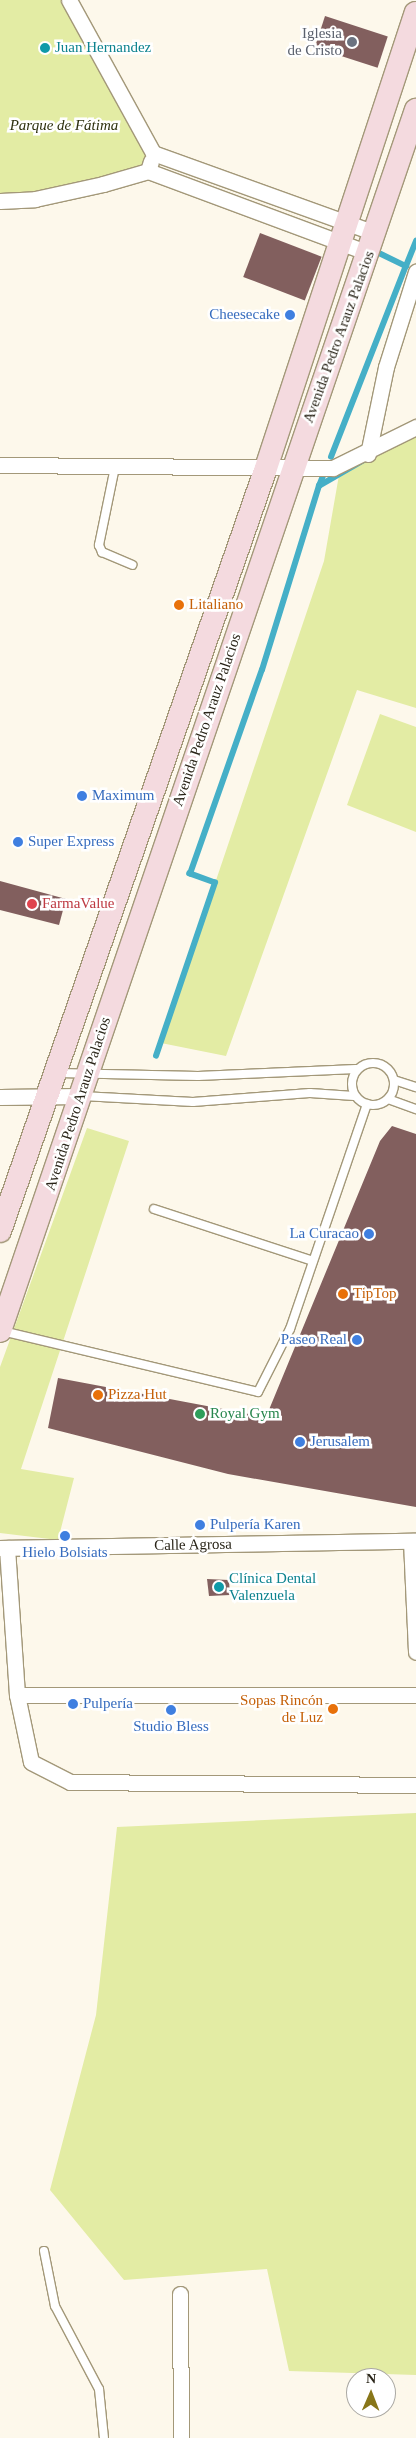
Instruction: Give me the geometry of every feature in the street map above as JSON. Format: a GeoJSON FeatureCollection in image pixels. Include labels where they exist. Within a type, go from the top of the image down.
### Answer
{"type":"FeatureCollection","features":[{"type":"Feature","properties":{"kind":"street"},"geometry":{"type":"LineString","coordinates":[[69,0],[153,153],[372,243]]}},
{"type":"Feature","properties":{"kind":"street","name":"Avenida Pedro Arauz Palacios"},"geometry":{"type":"LineString","coordinates":[[0,1231],[265,471],[342,231],[416,13]]}},
{"type":"Feature","properties":{"kind":"street","name":"Avenida Pedro Arauz Palacios"},"geometry":{"type":"LineString","coordinates":[[0,1331],[291,471],[372,243],[416,110]]}},
{"type":"Feature","properties":{"kind":"street"},"geometry":{"type":"LineString","coordinates":[[148,172],[153,153]]}},
{"type":"Feature","properties":{"kind":"street"},"geometry":{"type":"LineString","coordinates":[[0,201],[34,199],[148,172],[342,231],[372,243]]}},
{"type":"Feature","properties":{"kind":"street"},"geometry":{"type":"LineString","coordinates":[[368,454],[386,366],[416,272]]}},
{"type":"Feature","properties":{"kind":"street"},"geometry":{"type":"LineString","coordinates":[[0,464],[265,471],[333,468],[368,454],[416,427]]}},
{"type":"Feature","properties":{"kind":"street"},"geometry":{"type":"LineString","coordinates":[[193,675],[219,687]]}},
{"type":"Feature","properties":{"kind":"street"},"geometry":{"type":"LineString","coordinates":[[121,886],[148,894]]}},
{"type":"Feature","properties":{"kind":"street"},"geometry":{"type":"LineString","coordinates":[[0,1097],[80,1096]]}},
{"type":"Feature","properties":{"kind":"street"},"geometry":{"type":"LineString","coordinates":[[413,1541],[416,1652]]}},
{"type":"Feature","properties":{"kind":"street","name":"Calle Agrosa"},"geometry":{"type":"LineString","coordinates":[[3,1548],[413,1541]]}},
{"type":"Feature","properties":{"kind":"street"},"geometry":{"type":"LineString","coordinates":[[3,1548],[17,1695],[31,1762],[70,1782],[416,1785]]}},
{"type":"Feature","properties":{"kind":"street"},"geometry":{"type":"LineString","coordinates":[[17,1695],[416,1696]]}},
{"type":"Feature","properties":{"kind":"street"},"geometry":{"type":"LineString","coordinates":[[180,2294],[181,2438]]}},
{"type":"Feature","properties":{"kind":"lane"},"geometry":{"type":"LineString","coordinates":[[115,467],[99,545],[102,552],[132,565]]}},
{"type":"Feature","properties":{"kind":"lane"},"geometry":{"type":"LineString","coordinates":[[55,1072],[198,1076],[356,1070],[378,1063],[394,1080],[416,1087]]}},
{"type":"Feature","properties":{"kind":"lane"},"geometry":{"type":"LineString","coordinates":[[354,1096],[352,1078],[356,1070]]}},
{"type":"Feature","properties":{"kind":"lane"},"geometry":{"type":"LineString","coordinates":[[388,1099],[394,1080]]}},
{"type":"Feature","properties":{"kind":"lane"},"geometry":{"type":"LineString","coordinates":[[80,1096],[194,1102],[310,1093],[354,1096],[367,1104],[388,1099],[416,1109]]}},
{"type":"Feature","properties":{"kind":"lane"},"geometry":{"type":"LineString","coordinates":[[0,1331],[256,1393],[290,1329],[367,1104]]}},
{"type":"Feature","properties":{"kind":"lane"},"geometry":{"type":"LineString","coordinates":[[154,1209],[313,1262]]}},
{"type":"Feature","properties":{"kind":"lane"},"geometry":{"type":"LineString","coordinates":[[44,2251],[55,2306],[98,2389],[104,2438]]}},
{"type":"Feature","properties":{"kind":"green space","name":"Parque de Fátima"},"geometry":{"type":"Polygon","coordinates":[[[0,0],[72,0],[151,157],[143,178],[0,201],[0,0]]]}},
{"type":"Feature","properties":{"kind":"green space"},"geometry":{"type":"Polygon","coordinates":[[[416,431],[416,708],[357,690],[226,1056],[161,1043],[324,561],[339,475],[416,431]]]}},
{"type":"Feature","properties":{"kind":"green space"},"geometry":{"type":"Polygon","coordinates":[[[380,714],[416,727],[416,832],[347,805],[380,714]]]}},
{"type":"Feature","properties":{"kind":"green space"},"geometry":{"type":"Polygon","coordinates":[[[87,1128],[129,1141],[21,1469],[74,1478],[58,1540],[0,1533],[0,1367],[87,1128]]]}},
{"type":"Feature","properties":{"kind":"green space"},"geometry":{"type":"Polygon","coordinates":[[[416,1813],[416,2375],[396,2374],[396,2368],[346,2368],[346,2373],[289,2371],[267,2269],[124,2280],[50,2190],[96,2015],[117,1827],[416,1813]]]}},
{"type":"Feature","properties":{"kind":"building","name":"Iglesia de Cristo"},"geometry":{"type":"Polygon","coordinates":[[[325,16],[388,36],[378,68],[315,47],[325,16]]]}},
{"type":"Feature","properties":{"kind":"building"},"geometry":{"type":"Polygon","coordinates":[[[260,233],[322,257],[305,301],[243,277],[260,233]]]}},
{"type":"Feature","properties":{"kind":"building","name":"FarmaValue"},"geometry":{"type":"Polygon","coordinates":[[[0,881],[66,899],[59,925],[0,910],[0,881]]]}},
{"type":"Feature","properties":{"kind":"building","name":"Paseo Real"},"geometry":{"type":"Polygon","coordinates":[[[392,1126],[416,1134],[416,1507],[228,1474],[48,1428],[58,1378],[266,1417],[380,1141],[392,1126]]]}},
{"type":"Feature","properties":{"kind":"building","name":"Clínica Dental Valenzuela"},"geometry":{"type":"Polygon","coordinates":[[[207,1579],[229,1580],[230,1595],[209,1596],[207,1579]]]}},
{"type":"Feature","properties":{"kind":"waterway"},"geometry":{"type":"LineString","coordinates":[[373,250],[406,266],[416,241]]}},
{"type":"Feature","properties":{"kind":"waterway"},"geometry":{"type":"LineString","coordinates":[[331,457],[406,266]]}},
{"type":"Feature","properties":{"kind":"waterway"},"geometry":{"type":"LineString","coordinates":[[156,1056],[215,883],[190,874],[262,670],[319,486],[364,460]]}},
{"type":"Feature","properties":{"kind":"waterway"},"geometry":{"type":"LineString","coordinates":[[319,486],[323,476]]}},
{"type":"Feature","properties":{"kind":"place","name":"Iglesia de Cristo"},"geometry":{"type":"Point","coordinates":[352,42]}},
{"type":"Feature","properties":{"kind":"place","name":"Juan Hernandez"},"geometry":{"type":"Point","coordinates":[45,48]}},
{"type":"Feature","properties":{"kind":"place","name":"Cheesecake"},"geometry":{"type":"Point","coordinates":[290,315]}},
{"type":"Feature","properties":{"kind":"place","name":"Litaliano"},"geometry":{"type":"Point","coordinates":[179,605]}},
{"type":"Feature","properties":{"kind":"place","name":"Maximum"},"geometry":{"type":"Point","coordinates":[82,796]}},
{"type":"Feature","properties":{"kind":"place","name":"Super Express"},"geometry":{"type":"Point","coordinates":[18,842]}},
{"type":"Feature","properties":{"kind":"place","name":"FarmaValue"},"geometry":{"type":"Point","coordinates":[32,904]}},
{"type":"Feature","properties":{"kind":"place","name":"La Curacao"},"geometry":{"type":"Point","coordinates":[369,1234]}},
{"type":"Feature","properties":{"kind":"place","name":"TipTop"},"geometry":{"type":"Point","coordinates":[343,1294]}},
{"type":"Feature","properties":{"kind":"place","name":"Paseo Real"},"geometry":{"type":"Point","coordinates":[357,1340]}},
{"type":"Feature","properties":{"kind":"place","name":"Pizza Hut"},"geometry":{"type":"Point","coordinates":[98,1395]}},
{"type":"Feature","properties":{"kind":"place","name":"Royal Gym"},"geometry":{"type":"Point","coordinates":[200,1414]}},
{"type":"Feature","properties":{"kind":"place","name":"Jerusalem"},"geometry":{"type":"Point","coordinates":[300,1442]}},
{"type":"Feature","properties":{"kind":"place","name":"Pulpería Karen"},"geometry":{"type":"Point","coordinates":[200,1525]}},
{"type":"Feature","properties":{"kind":"place","name":"Hielo Bolsiats"},"geometry":{"type":"Point","coordinates":[65,1536]}},
{"type":"Feature","properties":{"kind":"place","name":"Clínica Dental Valenzuela"},"geometry":{"type":"Point","coordinates":[219,1587]}},
{"type":"Feature","properties":{"kind":"place","name":"Pulpería"},"geometry":{"type":"Point","coordinates":[73,1704]}},
{"type":"Feature","properties":{"kind":"place","name":"Sopas Rincón de Luz"},"geometry":{"type":"Point","coordinates":[333,1709]}},
{"type":"Feature","properties":{"kind":"place","name":"Studio Bless"},"geometry":{"type":"Point","coordinates":[171,1710]}}]}
